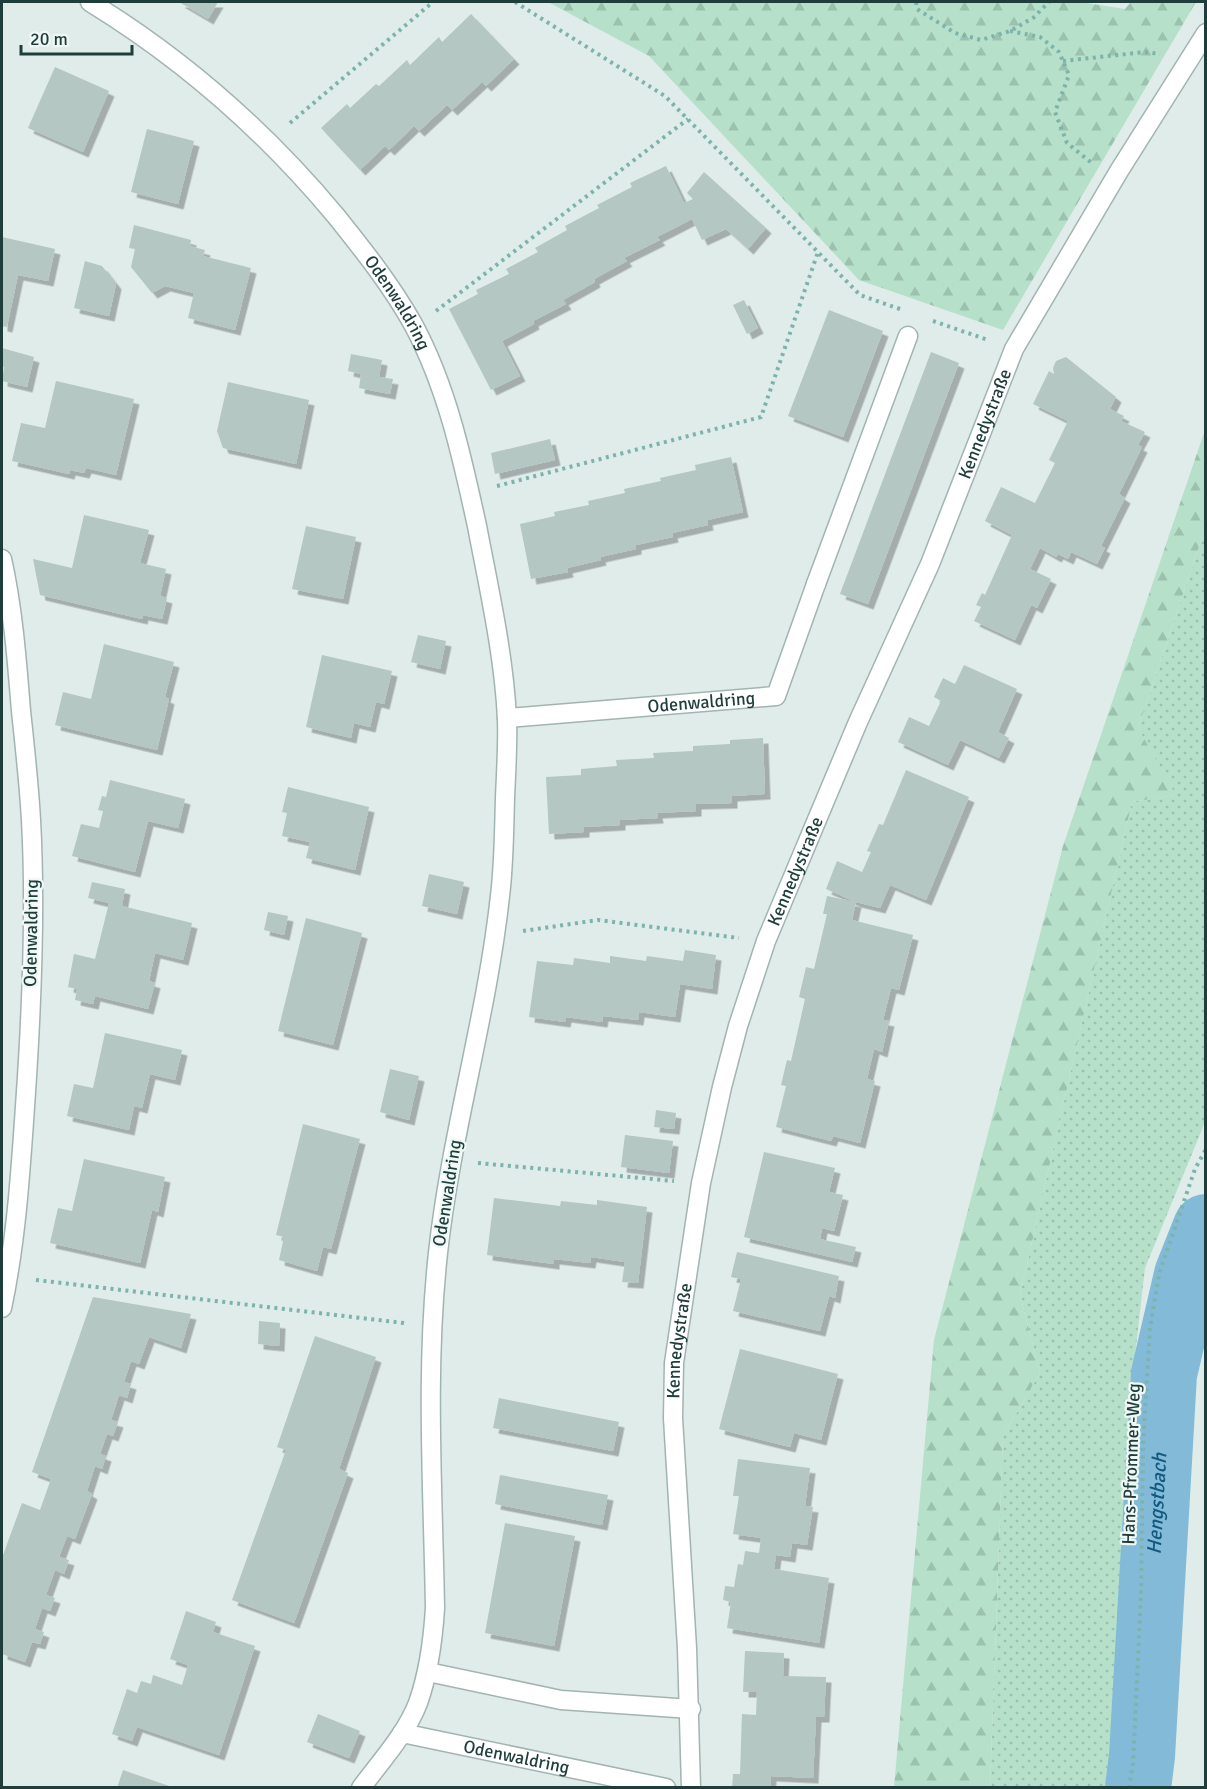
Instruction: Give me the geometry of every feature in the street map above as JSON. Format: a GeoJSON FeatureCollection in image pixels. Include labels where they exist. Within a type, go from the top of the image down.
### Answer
{"type":"FeatureCollection","features":[{"type":"Feature","properties":{"kind":"street","name":"Odenwaldring"},"geometry":{"type":"LineString","coordinates":[[90,2],[159,48],[202,82],[268,141],[316,192],[371,258],[397,297],[414,327],[443,392],[470,494],[498,642],[507,718],[502,869],[496,935],[451,1161],[438,1250],[431,1326],[435,1608],[428,1672],[417,1705],[402,1733],[361,1788]]}},
{"type":"Feature","properties":{"kind":"street","name":"Kennedystraße"},"geometry":{"type":"LineString","coordinates":[[691,1788],[690,1709],[673,1418],[674,1363],[701,1183],[724,1077],[738,1026],[766,941],[858,723],[930,564],[1014,349],[1113,181],[1206,33]]}},
{"type":"Feature","properties":{"kind":"street","name":"Odenwaldring"},"geometry":{"type":"LineString","coordinates":[[507,718],[776,696],[908,336]]}},
{"type":"Feature","properties":{"kind":"street","name":"Odenwaldring"},"geometry":{"type":"LineString","coordinates":[[2,559],[16,657],[31,820],[33,905],[29,1053],[24,1120],[8,1277],[2,1308]]}},
{"type":"Feature","properties":{"kind":"street"},"geometry":{"type":"LineString","coordinates":[[428,1672],[561,1700],[690,1709]]}},
{"type":"Feature","properties":{"kind":"street","name":"Odenwaldring"},"geometry":{"type":"LineString","coordinates":[[402,1733],[666,1788]]}},
{"type":"Feature","properties":{"kind":"path"},"geometry":{"type":"LineString","coordinates":[[268,141],[433,2]]}},
{"type":"Feature","properties":{"kind":"path"},"geometry":{"type":"LineString","coordinates":[[515,2],[665,96],[860,295],[905,311]]}},
{"type":"Feature","properties":{"kind":"path"},"geometry":{"type":"LineString","coordinates":[[916,2],[917,9],[955,33],[981,40],[1010,32],[1033,18],[1049,2]]}},
{"type":"Feature","properties":{"kind":"path"},"geometry":{"type":"LineString","coordinates":[[1010,32],[1040,37],[1059,52],[1069,75],[1055,112],[1067,143],[1113,181]]}},
{"type":"Feature","properties":{"kind":"path"},"geometry":{"type":"LineString","coordinates":[[1063,61],[1145,52],[1190,58]]}},
{"type":"Feature","properties":{"kind":"path"},"geometry":{"type":"LineString","coordinates":[[414,327],[688,119]]}},
{"type":"Feature","properties":{"kind":"path"},"geometry":{"type":"LineString","coordinates":[[470,494],[761,417],[818,252]]}},
{"type":"Feature","properties":{"kind":"path"},"geometry":{"type":"LineString","coordinates":[[927,319],[1014,349]]}},
{"type":"Feature","properties":{"kind":"path"},"geometry":{"type":"LineString","coordinates":[[496,935],[598,920],[766,941]]}},
{"type":"Feature","properties":{"kind":"path","name":"Hans-Pfrommer-Weg"},"geometry":{"type":"LineString","coordinates":[[1128,1788],[1133,1764],[1141,1593],[1143,1444],[1150,1328],[1159,1274],[1196,1169],[1206,1149]]}},
{"type":"Feature","properties":{"kind":"path"},"geometry":{"type":"LineString","coordinates":[[451,1161],[701,1183]]}},
{"type":"Feature","properties":{"kind":"path"},"geometry":{"type":"LineString","coordinates":[[8,1277],[431,1326]]}},
{"type":"Feature","properties":{"kind":"green space"},"geometry":{"type":"Polygon","coordinates":[[[548,2],[1080,2],[1125,9],[1131,2],[1196,2],[1003,330],[859,280],[649,56],[548,2]]]}},
{"type":"Feature","properties":{"kind":"green space"},"geometry":{"type":"Polygon","coordinates":[[[1205,430],[1205,528],[1138,728],[1176,795],[1132,802],[1020,1295],[1040,1373],[1003,1436],[990,1787],[894,1787],[934,1340],[1063,846],[1205,430]]]}},
{"type":"Feature","properties":{"kind":"green space"},"geometry":{"type":"Polygon","coordinates":[[[1205,528],[1205,1122],[1145,1268],[1131,1391],[1131,1598],[1113,1787],[990,1788],[1003,1436],[1040,1373],[1020,1295],[1132,802],[1175,795],[1138,728],[1205,528]]]}},
{"type":"Feature","properties":{"kind":"building"},"geometry":{"type":"Polygon","coordinates":[[[179,2],[218,2],[208,19],[179,2]]]}},
{"type":"Feature","properties":{"kind":"building"},"geometry":{"type":"Polygon","coordinates":[[[471,14],[514,59],[486,86],[482,82],[452,110],[447,105],[419,131],[414,126],[389,150],[385,146],[360,170],[321,128],[347,104],[350,108],[376,84],[379,86],[407,60],[410,65],[439,37],[442,42],[471,14]]]}},
{"type":"Feature","properties":{"kind":"building"},"geometry":{"type":"Polygon","coordinates":[[[55,67],[109,91],[83,152],[28,128],[55,67]]]}},
{"type":"Feature","properties":{"kind":"building"},"geometry":{"type":"Polygon","coordinates":[[[147,129],[194,141],[178,204],[131,192],[147,129]]]}},
{"type":"Feature","properties":{"kind":"building"},"geometry":{"type":"Polygon","coordinates":[[[666,166],[684,203],[693,199],[687,193],[704,172],[766,228],[748,249],[726,229],[702,240],[692,219],[657,237],[660,240],[624,258],[627,261],[594,279],[595,282],[563,300],[566,304],[502,341],[520,376],[491,390],[449,309],[478,294],[476,290],[509,274],[506,269],[538,252],[535,248],[567,230],[565,226],[599,208],[597,205],[632,187],[630,183],[666,166]]]}},
{"type":"Feature","properties":{"kind":"building"},"geometry":{"type":"Polygon","coordinates":[[[134,225],[191,240],[190,246],[205,250],[203,256],[251,268],[235,330],[188,318],[194,293],[165,286],[152,293],[131,267],[135,249],[129,248],[134,225]]]}},
{"type":"Feature","properties":{"kind":"building"},"geometry":{"type":"Polygon","coordinates":[[[2,237],[55,249],[48,281],[18,275],[7,327],[2,326],[2,237]]]}},
{"type":"Feature","properties":{"kind":"building"},"geometry":{"type":"Polygon","coordinates":[[[85,261],[102,266],[116,284],[109,316],[74,308],[85,261]]]}},
{"type":"Feature","properties":{"kind":"building"},"geometry":{"type":"Polygon","coordinates":[[[744,300],[758,328],[747,334],[733,305],[744,300]]]}},
{"type":"Feature","properties":{"kind":"building"},"geometry":{"type":"Polygon","coordinates":[[[829,310],[883,331],[843,437],[788,416],[829,310]]]}},
{"type":"Feature","properties":{"kind":"building"},"geometry":{"type":"Polygon","coordinates":[[[2,348],[34,357],[27,387],[2,381],[4,367],[2,367],[2,348]]]}},
{"type":"Feature","properties":{"kind":"building"},"geometry":{"type":"Polygon","coordinates":[[[931,352],[959,363],[868,604],[840,594],[931,352]]]}},
{"type":"Feature","properties":{"kind":"building"},"geometry":{"type":"Polygon","coordinates":[[[351,354],[382,360],[379,377],[393,379],[390,394],[359,388],[361,374],[348,371],[351,354]]]}},
{"type":"Feature","properties":{"kind":"building"},"geometry":{"type":"Polygon","coordinates":[[[1066,357],[1116,397],[1110,409],[1124,416],[1121,421],[1145,432],[1138,445],[1142,447],[1119,494],[1125,498],[1101,546],[1105,548],[1097,564],[1071,552],[1068,559],[1058,554],[1056,557],[1040,548],[1030,569],[1051,579],[1037,608],[1031,605],[1015,640],[974,621],[981,607],[976,605],[982,593],[985,595],[1012,535],[985,521],[1001,487],[1035,503],[1055,463],[1049,460],[1068,421],[1033,404],[1049,371],[1054,374],[1053,368],[1056,361],[1066,357]]]}},
{"type":"Feature","properties":{"kind":"building"},"geometry":{"type":"Polygon","coordinates":[[[56,381],[134,399],[116,475],[86,468],[84,473],[70,470],[69,474],[12,461],[21,423],[45,428],[56,381]]]}},
{"type":"Feature","properties":{"kind":"building"},"geometry":{"type":"Polygon","coordinates":[[[228,382],[309,400],[296,464],[223,448],[217,431],[228,382]]]}},
{"type":"Feature","properties":{"kind":"building"},"geometry":{"type":"Polygon","coordinates":[[[550,439],[555,460],[495,474],[491,453],[550,439]]]}},
{"type":"Feature","properties":{"kind":"building"},"geometry":{"type":"Polygon","coordinates":[[[731,457],[743,512],[707,520],[708,525],[672,533],[673,537],[636,545],[636,549],[600,557],[601,560],[567,568],[568,572],[531,579],[520,524],[555,516],[554,512],[589,505],[588,501],[625,493],[624,489],[696,470],[695,465],[731,457]]]}},
{"type":"Feature","properties":{"kind":"building"},"geometry":{"type":"Polygon","coordinates":[[[84,515],[149,530],[140,563],[166,569],[160,596],[167,598],[162,619],[143,615],[142,619],[40,595],[33,559],[72,568],[84,515]]]}},
{"type":"Feature","properties":{"kind":"building"},"geometry":{"type":"Polygon","coordinates":[[[306,526],[356,537],[343,599],[292,589],[306,526]]]}},
{"type":"Feature","properties":{"kind":"building"},"geometry":{"type":"Polygon","coordinates":[[[418,635],[446,641],[440,669],[411,662],[418,635]]]}},
{"type":"Feature","properties":{"kind":"building"},"geometry":{"type":"Polygon","coordinates":[[[104,644],[174,662],[165,697],[169,699],[157,750],[55,725],[63,692],[91,699],[104,644]]]}},
{"type":"Feature","properties":{"kind":"building"},"geometry":{"type":"Polygon","coordinates":[[[322,655],[392,671],[384,704],[376,702],[370,727],[354,723],[351,738],[306,727],[322,655]]]}},
{"type":"Feature","properties":{"kind":"building"},"geometry":{"type":"Polygon","coordinates":[[[964,665],[1017,689],[998,732],[1009,738],[999,758],[960,740],[948,765],[898,742],[909,717],[929,726],[941,701],[934,697],[943,678],[955,684],[964,665]]]}},
{"type":"Feature","properties":{"kind":"building"},"geometry":{"type":"Polygon","coordinates":[[[763,738],[765,794],[732,796],[732,803],[696,804],[696,811],[657,813],[658,818],[620,820],[620,825],[584,827],[584,832],[549,834],[546,777],[581,775],[581,769],[617,766],[616,760],[654,758],[653,753],[693,751],[693,746],[730,744],[730,740],[763,738]]]}},
{"type":"Feature","properties":{"kind":"building"},"geometry":{"type":"Polygon","coordinates":[[[906,770],[969,797],[926,900],[890,885],[880,908],[856,902],[826,889],[837,861],[862,872],[871,852],[867,851],[879,824],[883,825],[906,770]]]}},
{"type":"Feature","properties":{"kind":"building"},"geometry":{"type":"Polygon","coordinates":[[[110,780],[185,799],[178,828],[148,821],[135,872],[72,856],[81,824],[99,828],[103,811],[98,810],[102,796],[106,797],[110,780]]]}},
{"type":"Feature","properties":{"kind":"building"},"geometry":{"type":"Polygon","coordinates":[[[288,787],[369,807],[355,870],[306,858],[310,842],[282,836],[287,813],[282,812],[288,787]]]}},
{"type":"Feature","properties":{"kind":"building"},"geometry":{"type":"Polygon","coordinates":[[[429,874],[464,882],[457,914],[422,906],[429,874]]]}},
{"type":"Feature","properties":{"kind":"building"},"geometry":{"type":"Polygon","coordinates":[[[92,882],[125,889],[122,906],[192,923],[183,960],[155,953],[149,981],[155,983],[148,1009],[95,996],[93,1004],[75,1000],[77,989],[68,987],[74,954],[95,959],[109,903],[88,898],[92,882]]]}},
{"type":"Feature","properties":{"kind":"building"},"geometry":{"type":"Polygon","coordinates":[[[827,896],[856,902],[852,920],[913,935],[899,990],[891,988],[883,1020],[889,1021],[882,1052],[874,1049],[867,1079],[875,1081],[860,1143],[833,1136],[831,1141],[776,1127],[786,1086],[781,1085],[787,1060],[791,1061],[805,999],[799,997],[806,967],[814,969],[827,914],[823,914],[827,896]]]}},
{"type":"Feature","properties":{"kind":"building"},"geometry":{"type":"Polygon","coordinates":[[[268,912],[288,916],[284,935],[264,930],[268,912]]]}},
{"type":"Feature","properties":{"kind":"building"},"geometry":{"type":"Polygon","coordinates":[[[306,918],[362,933],[333,1045],[278,1031],[306,918]]]}},
{"type":"Feature","properties":{"kind":"building"},"geometry":{"type":"Polygon","coordinates":[[[685,950],[716,955],[712,989],[680,984],[675,1017],[639,1012],[638,1020],[603,1016],[602,1022],[566,1017],[565,1022],[529,1017],[537,961],[573,965],[574,958],[610,963],[610,956],[646,961],[647,956],[683,961],[685,950]]]}},
{"type":"Feature","properties":{"kind":"building"},"geometry":{"type":"Polygon","coordinates":[[[105,1033],[182,1050],[175,1080],[150,1074],[142,1108],[134,1106],[129,1130],[67,1116],[74,1084],[93,1088],[105,1033]]]}},
{"type":"Feature","properties":{"kind":"building"},"geometry":{"type":"Polygon","coordinates":[[[390,1069],[419,1076],[409,1120],[380,1112],[390,1069]]]}},
{"type":"Feature","properties":{"kind":"building"},"geometry":{"type":"Polygon","coordinates":[[[656,1110],[676,1113],[674,1129],[654,1127],[656,1110]]]}},
{"type":"Feature","properties":{"kind":"building"},"geometry":{"type":"Polygon","coordinates":[[[303,1124],[360,1139],[331,1249],[323,1247],[317,1271],[279,1260],[284,1237],[276,1235],[303,1124]]]}},
{"type":"Feature","properties":{"kind":"building"},"geometry":{"type":"Polygon","coordinates":[[[625,1135],[673,1141],[669,1173],[621,1167],[625,1135]]]}},
{"type":"Feature","properties":{"kind":"building"},"geometry":{"type":"Polygon","coordinates":[[[764,1152],[835,1168],[829,1192],[843,1195],[834,1231],[822,1228],[820,1239],[856,1247],[852,1262],[744,1237],[764,1152]]]}},
{"type":"Feature","properties":{"kind":"building"},"geometry":{"type":"Polygon","coordinates":[[[84,1159],[165,1177],[158,1212],[152,1210],[140,1263],[50,1243],[58,1208],[72,1211],[84,1159]]]}},
{"type":"Feature","properties":{"kind":"building"},"geometry":{"type":"Polygon","coordinates":[[[494,1198],[560,1206],[561,1201],[597,1205],[597,1200],[647,1207],[638,1283],[622,1282],[625,1262],[591,1257],[590,1263],[554,1259],[554,1264],[487,1255],[494,1198]]]}},
{"type":"Feature","properties":{"kind":"building"},"geometry":{"type":"Polygon","coordinates":[[[737,1252],[839,1276],[835,1298],[829,1296],[820,1331],[733,1311],[741,1279],[731,1277],[737,1252]]]}},
{"type":"Feature","properties":{"kind":"building"},"geometry":{"type":"Polygon","coordinates":[[[93,1297],[191,1314],[181,1348],[149,1337],[139,1364],[131,1361],[124,1382],[131,1384],[127,1398],[119,1395],[111,1420],[118,1422],[113,1436],[107,1434],[100,1454],[106,1456],[102,1469],[95,1466],[87,1491],[92,1494],[75,1539],[67,1536],[59,1557],[69,1560],[64,1574],[55,1570],[46,1595],[55,1598],[50,1611],[42,1608],[35,1629],[44,1632],[40,1644],[32,1642],[25,1662],[2,1654],[2,1558],[22,1503],[40,1510],[51,1479],[32,1472],[93,1297]]]}},
{"type":"Feature","properties":{"kind":"building"},"geometry":{"type":"Polygon","coordinates":[[[259,1321],[280,1323],[279,1346],[258,1344],[259,1321]]]}},
{"type":"Feature","properties":{"kind":"building"},"geometry":{"type":"Polygon","coordinates":[[[315,1336],[376,1357],[339,1469],[348,1473],[294,1623],[232,1600],[286,1450],[277,1447],[315,1336]]]}},
{"type":"Feature","properties":{"kind":"building"},"geometry":{"type":"Polygon","coordinates":[[[740,1349],[838,1374],[821,1440],[794,1433],[790,1447],[719,1429],[740,1349]]]}},
{"type":"Feature","properties":{"kind":"building"},"geometry":{"type":"Polygon","coordinates":[[[499,1398],[619,1422],[613,1451],[493,1428],[499,1398]]]}},
{"type":"Feature","properties":{"kind":"building"},"geometry":{"type":"Polygon","coordinates":[[[738,1459],[810,1468],[805,1506],[813,1507],[807,1545],[792,1543],[790,1557],[776,1555],[774,1569],[829,1578],[819,1643],[727,1628],[731,1602],[723,1600],[725,1586],[734,1587],[738,1564],[743,1565],[745,1551],[759,1553],[761,1538],[733,1534],[739,1496],[733,1496],[738,1459]]]}},
{"type":"Feature","properties":{"kind":"building"},"geometry":{"type":"Polygon","coordinates":[[[500,1475],[608,1495],[602,1525],[495,1504],[500,1475]]]}},
{"type":"Feature","properties":{"kind":"building"},"geometry":{"type":"Polygon","coordinates":[[[505,1523],[575,1536],[554,1646],[485,1633],[505,1523]]]}},
{"type":"Feature","properties":{"kind":"building"},"geometry":{"type":"Polygon","coordinates":[[[186,1611],[216,1622],[213,1632],[255,1646],[219,1755],[137,1727],[132,1741],[112,1734],[127,1689],[137,1693],[141,1681],[151,1684],[153,1675],[182,1685],[188,1665],[170,1659],[186,1611]]]}},
{"type":"Feature","properties":{"kind":"building"},"geometry":{"type":"Polygon","coordinates":[[[745,1651],[784,1653],[783,1676],[826,1677],[824,1717],[816,1717],[813,1778],[771,1776],[770,1788],[732,1788],[733,1774],[740,1774],[742,1714],[756,1715],[757,1692],[743,1692],[745,1651]]]}},
{"type":"Feature","properties":{"kind":"building"},"geometry":{"type":"Polygon","coordinates":[[[318,1714],[360,1731],[349,1758],[307,1742],[318,1714]]]}},
{"type":"Feature","properties":{"kind":"building"},"geometry":{"type":"Polygon","coordinates":[[[123,1770],[172,1787],[172,1788],[117,1788],[123,1770]]]}},
{"type":"Feature","properties":{"kind":"waterway","name":"Hengstbach"},"geometry":{"type":"LineString","coordinates":[[1138,1788],[1142,1756],[1164,1374],[1187,1275],[1206,1227]]}}]}
